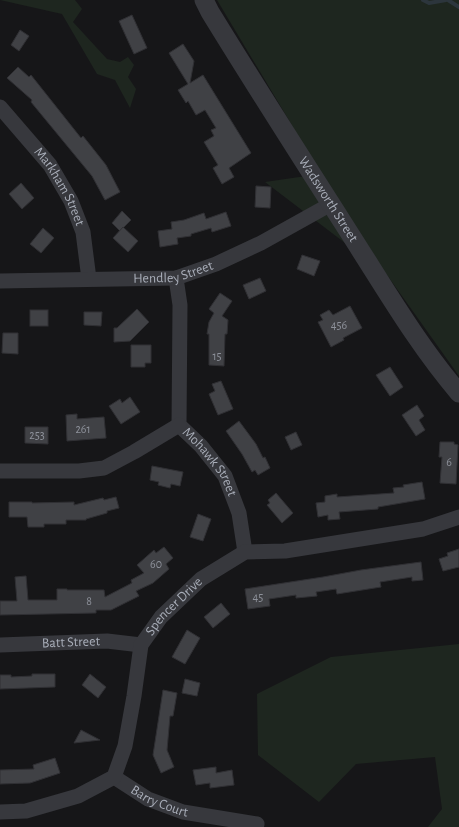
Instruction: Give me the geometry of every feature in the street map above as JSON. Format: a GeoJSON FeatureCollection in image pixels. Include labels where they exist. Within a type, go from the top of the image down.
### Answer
{"type":"FeatureCollection","features":[{"type":"Feature","properties":{"kind":"street","name":"Wadsworth Street"},"geometry":{"type":"LineString","coordinates":[[204,0],[269,107],[411,329],[459,393]]}},
{"type":"Feature","properties":{"kind":"street","name":"Markham Street"},"geometry":{"type":"LineString","coordinates":[[0,107],[50,165],[71,201],[83,232],[89,279]]}},
{"type":"Feature","properties":{"kind":"street","name":"Hendley Street"},"geometry":{"type":"LineString","coordinates":[[0,281],[176,278],[216,264],[261,243],[331,204]]}},
{"type":"Feature","properties":{"kind":"street","name":"Mohawk Street"},"geometry":{"type":"LineString","coordinates":[[176,278],[180,304],[179,425],[201,446],[224,476],[239,513],[245,552]]}},
{"type":"Feature","properties":{"kind":"street"},"geometry":{"type":"LineString","coordinates":[[0,472],[79,471],[104,468],[179,425]]}},
{"type":"Feature","properties":{"kind":"street"},"geometry":{"type":"LineString","coordinates":[[245,552],[285,551],[423,529],[459,517]]}},
{"type":"Feature","properties":{"kind":"street","name":"Spencer Drive"},"geometry":{"type":"LineString","coordinates":[[114,778],[125,746],[141,645],[161,617],[201,579],[245,552]]}},
{"type":"Feature","properties":{"kind":"street","name":"Batt Street"},"geometry":{"type":"LineString","coordinates":[[0,645],[107,641],[141,645]]}},
{"type":"Feature","properties":{"kind":"street"},"geometry":{"type":"LineString","coordinates":[[0,812],[26,811],[78,796],[114,778]]}},
{"type":"Feature","properties":{"kind":"street","name":"Barry Court"},"geometry":{"type":"LineString","coordinates":[[114,778],[148,799],[183,812],[256,824]]}},
{"type":"Feature","properties":{"kind":"shaded area"},"geometry":{"type":"Polygon","coordinates":[[[0,0],[75,0],[82,9],[73,22],[107,59],[120,62],[128,57],[134,65],[128,77],[136,89],[130,108],[115,80],[97,74],[62,14],[0,0]]]}},
{"type":"Feature","properties":{"kind":"shaded area"},"geometry":{"type":"Polygon","coordinates":[[[217,0],[459,0],[459,376],[387,275],[265,182],[319,175],[290,122],[217,0]]]}},
{"type":"Feature","properties":{"kind":"shaded area"},"geometry":{"type":"Polygon","coordinates":[[[459,644],[459,827],[428,827],[442,809],[435,757],[356,764],[319,802],[258,755],[257,694],[331,657],[459,644]]]}},
{"type":"Feature","properties":{"kind":"building"},"geometry":{"type":"Polygon","coordinates":[[[132,15],[147,48],[134,54],[119,21],[132,15]]]}},
{"type":"Feature","properties":{"kind":"building"},"geometry":{"type":"Polygon","coordinates":[[[20,30],[29,36],[19,51],[11,45],[20,30]]]}},
{"type":"Feature","properties":{"kind":"building"},"geometry":{"type":"Polygon","coordinates":[[[183,44],[194,61],[190,83],[203,75],[251,153],[229,168],[234,177],[222,184],[213,168],[218,165],[204,142],[214,136],[211,130],[216,128],[205,110],[196,115],[188,101],[186,103],[178,90],[188,84],[169,53],[183,44]]]}},
{"type":"Feature","properties":{"kind":"building"},"geometry":{"type":"Polygon","coordinates":[[[18,67],[29,77],[31,75],[81,138],[83,136],[106,165],[120,192],[105,200],[92,176],[31,102],[32,100],[7,78],[18,67]]]}},
{"type":"Feature","properties":{"kind":"building"},"geometry":{"type":"Polygon","coordinates":[[[21,183],[34,198],[22,209],[9,194],[21,183]]]}},
{"type":"Feature","properties":{"kind":"building"},"geometry":{"type":"Polygon","coordinates":[[[256,186],[271,187],[270,208],[255,207],[256,186]]]}},
{"type":"Feature","properties":{"kind":"building"},"geometry":{"type":"Polygon","coordinates":[[[122,211],[131,220],[120,231],[112,223],[122,211]]]}},
{"type":"Feature","properties":{"kind":"building"},"geometry":{"type":"Polygon","coordinates":[[[226,212],[231,226],[212,232],[211,228],[191,234],[191,236],[177,238],[178,244],[160,247],[158,231],[172,229],[171,222],[184,220],[204,213],[206,219],[226,212]]]}},
{"type":"Feature","properties":{"kind":"building"},"geometry":{"type":"Polygon","coordinates":[[[123,227],[138,241],[128,252],[113,238],[123,227]]]}},
{"type":"Feature","properties":{"kind":"building"},"geometry":{"type":"Polygon","coordinates":[[[43,228],[54,238],[41,253],[30,244],[43,228]]]}},
{"type":"Feature","properties":{"kind":"building"},"geometry":{"type":"Polygon","coordinates":[[[302,255],[320,261],[314,276],[297,269],[302,255]]]}},
{"type":"Feature","properties":{"kind":"building"},"geometry":{"type":"Polygon","coordinates":[[[260,278],[266,291],[249,299],[243,285],[260,278]]]}},
{"type":"Feature","properties":{"kind":"building"},"geometry":{"type":"Polygon","coordinates":[[[220,293],[232,301],[222,316],[228,320],[227,334],[225,334],[224,366],[209,365],[209,334],[207,334],[209,322],[214,313],[209,309],[220,293]]]}},
{"type":"Feature","properties":{"kind":"building"},"geometry":{"type":"Polygon","coordinates":[[[350,306],[362,328],[343,338],[344,340],[331,347],[318,322],[323,320],[320,315],[329,310],[333,315],[350,306]]]}},
{"type":"Feature","properties":{"kind":"building"},"geometry":{"type":"Polygon","coordinates":[[[137,309],[149,322],[130,341],[114,342],[114,328],[117,328],[137,309]]]}},
{"type":"Feature","properties":{"kind":"building"},"geometry":{"type":"Polygon","coordinates":[[[30,310],[48,310],[48,326],[30,326],[30,310]]]}},
{"type":"Feature","properties":{"kind":"building"},"geometry":{"type":"Polygon","coordinates":[[[84,312],[102,312],[101,326],[84,325],[84,312]]]}},
{"type":"Feature","properties":{"kind":"building"},"geometry":{"type":"Polygon","coordinates":[[[3,333],[18,333],[18,354],[2,353],[3,333]]]}},
{"type":"Feature","properties":{"kind":"building"},"geometry":{"type":"Polygon","coordinates":[[[131,345],[151,345],[151,363],[145,363],[145,367],[131,367],[131,345]]]}},
{"type":"Feature","properties":{"kind":"building"},"geometry":{"type":"Polygon","coordinates":[[[390,367],[403,387],[390,396],[376,375],[390,367]]]}},
{"type":"Feature","properties":{"kind":"building"},"geometry":{"type":"Polygon","coordinates":[[[221,381],[233,409],[218,415],[209,394],[215,391],[212,384],[221,381]]]}},
{"type":"Feature","properties":{"kind":"building"},"geometry":{"type":"Polygon","coordinates":[[[130,397],[140,412],[121,424],[109,406],[120,399],[122,403],[130,397]]]}},
{"type":"Feature","properties":{"kind":"building"},"geometry":{"type":"Polygon","coordinates":[[[417,405],[424,416],[419,420],[425,430],[416,436],[402,415],[417,405]]]}},
{"type":"Feature","properties":{"kind":"building"},"geometry":{"type":"Polygon","coordinates":[[[77,414],[77,419],[104,417],[106,438],[67,441],[66,415],[77,414]]]}},
{"type":"Feature","properties":{"kind":"building"},"geometry":{"type":"Polygon","coordinates":[[[239,421],[256,444],[263,458],[265,457],[270,468],[258,475],[255,470],[252,472],[226,431],[239,421]]]}},
{"type":"Feature","properties":{"kind":"building"},"geometry":{"type":"Polygon","coordinates":[[[25,427],[48,427],[48,444],[25,443],[25,427]]]}},
{"type":"Feature","properties":{"kind":"building"},"geometry":{"type":"Polygon","coordinates":[[[296,432],[302,445],[291,450],[285,437],[296,432]]]}},
{"type":"Feature","properties":{"kind":"building"},"geometry":{"type":"Polygon","coordinates":[[[440,442],[454,442],[454,444],[458,445],[456,484],[440,483],[442,457],[439,457],[440,442]]]}},
{"type":"Feature","properties":{"kind":"building"},"geometry":{"type":"Polygon","coordinates":[[[152,466],[183,472],[180,486],[171,484],[170,488],[158,485],[159,482],[150,480],[152,466]]]}},
{"type":"Feature","properties":{"kind":"building"},"geometry":{"type":"Polygon","coordinates":[[[422,482],[425,499],[378,507],[378,509],[339,512],[340,519],[328,520],[328,515],[318,517],[316,503],[325,502],[325,496],[337,494],[337,497],[394,493],[393,488],[404,487],[403,485],[422,482]]]}},
{"type":"Feature","properties":{"kind":"building"},"geometry":{"type":"Polygon","coordinates":[[[276,493],[293,513],[282,523],[267,505],[270,503],[268,500],[276,493]]]}},
{"type":"Feature","properties":{"kind":"building"},"geometry":{"type":"Polygon","coordinates":[[[116,497],[119,508],[107,511],[107,513],[86,520],[66,520],[66,524],[44,524],[44,527],[28,527],[27,517],[9,517],[9,502],[74,502],[74,505],[103,498],[104,500],[116,497]]]}},
{"type":"Feature","properties":{"kind":"building"},"geometry":{"type":"Polygon","coordinates":[[[198,514],[211,519],[203,541],[190,537],[198,514]]]}},
{"type":"Feature","properties":{"kind":"building"},"geometry":{"type":"Polygon","coordinates":[[[164,547],[173,558],[166,564],[169,569],[153,583],[136,591],[139,596],[111,610],[96,610],[96,613],[0,615],[0,601],[17,601],[15,577],[26,576],[28,600],[57,600],[57,589],[104,590],[105,597],[132,583],[131,580],[144,573],[137,565],[154,550],[156,553],[164,547]]]}},
{"type":"Feature","properties":{"kind":"building"},"geometry":{"type":"Polygon","coordinates":[[[459,549],[459,567],[443,571],[439,559],[448,556],[447,553],[459,549]]]}},
{"type":"Feature","properties":{"kind":"building"},"geometry":{"type":"Polygon","coordinates":[[[421,562],[423,580],[412,581],[412,577],[380,582],[381,587],[337,594],[336,589],[316,592],[317,596],[296,598],[296,595],[269,599],[270,606],[248,609],[245,589],[421,562]]]}},
{"type":"Feature","properties":{"kind":"building"},"geometry":{"type":"Polygon","coordinates":[[[221,603],[230,614],[213,628],[204,617],[221,603]]]}},
{"type":"Feature","properties":{"kind":"building"},"geometry":{"type":"Polygon","coordinates":[[[187,630],[200,638],[185,664],[172,657],[187,630]]]}},
{"type":"Feature","properties":{"kind":"building"},"geometry":{"type":"Polygon","coordinates":[[[32,674],[55,674],[55,687],[0,689],[0,675],[11,675],[11,677],[32,676],[32,674]]]}},
{"type":"Feature","properties":{"kind":"building"},"geometry":{"type":"Polygon","coordinates":[[[90,674],[106,687],[98,698],[82,685],[90,674]]]}},
{"type":"Feature","properties":{"kind":"building"},"geometry":{"type":"Polygon","coordinates":[[[185,679],[200,683],[197,696],[182,693],[185,679]]]}},
{"type":"Feature","properties":{"kind":"building"},"geometry":{"type":"Polygon","coordinates":[[[163,690],[177,693],[173,716],[170,716],[167,750],[174,767],[161,773],[153,755],[163,690]]]}},
{"type":"Feature","properties":{"kind":"building"},"geometry":{"type":"Polygon","coordinates":[[[81,730],[100,740],[74,743],[81,730]]]}},
{"type":"Feature","properties":{"kind":"building"},"geometry":{"type":"Polygon","coordinates":[[[55,758],[60,773],[30,783],[0,784],[0,770],[34,769],[33,765],[55,758]]]}},
{"type":"Feature","properties":{"kind":"building"},"geometry":{"type":"Polygon","coordinates":[[[216,767],[216,773],[232,770],[234,785],[210,788],[210,783],[196,785],[193,770],[216,767]]]}},
{"type":"Feature","properties":{"kind":"waterway"},"geometry":{"type":"LineString","coordinates":[[423,0],[429,3],[446,0]]}},
{"type":"Feature","properties":{"kind":"waterway"},"geometry":{"type":"LineString","coordinates":[[448,0],[459,7]]}}]}
